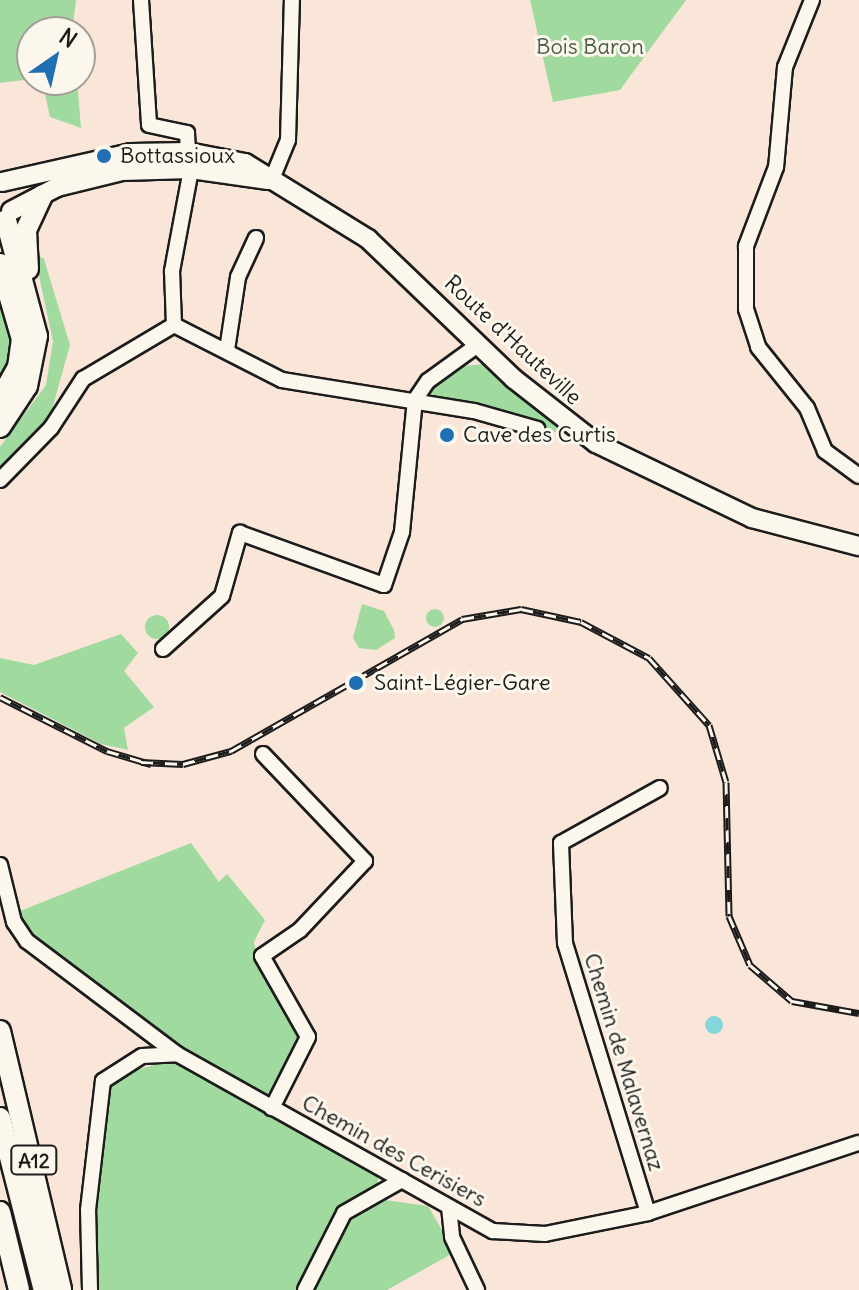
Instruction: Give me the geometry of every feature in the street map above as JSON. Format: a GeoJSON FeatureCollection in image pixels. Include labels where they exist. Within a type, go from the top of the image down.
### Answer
{"type":"FeatureCollection","features":[{"type":"Feature","properties":{"kind":"highway"},"geometry":{"type":"LineString","coordinates":[[14,289],[24,240],[42,195]]}},
{"type":"Feature","properties":{"kind":"highway"},"geometry":{"type":"LineString","coordinates":[[0,399],[22,348],[6,219]]}},
{"type":"Feature","properties":{"kind":"highway"},"geometry":{"type":"LineString","coordinates":[[0,264],[14,289],[33,370],[0,427]]}},
{"type":"Feature","properties":{"kind":"highway","name":"A12"},"geometry":{"type":"LineString","coordinates":[[0,1031],[61,1290]]}},
{"type":"Feature","properties":{"kind":"highway"},"geometry":{"type":"LineString","coordinates":[[0,1118],[44,1290]]}},
{"type":"Feature","properties":{"kind":"highway"},"geometry":{"type":"LineString","coordinates":[[0,1212],[19,1290]]}},
{"type":"Feature","properties":{"kind":"main road"},"geometry":{"type":"LineString","coordinates":[[189,160],[106,174],[42,195],[6,219],[1,182],[104,156],[189,160],[272,179]]}},
{"type":"Feature","properties":{"kind":"main road","name":"Route d'Hauteville"},"geometry":{"type":"LineString","coordinates":[[272,179],[368,239],[550,410],[630,463],[752,518],[859,546]]}},
{"type":"Feature","properties":{"kind":"street"},"geometry":{"type":"LineString","coordinates":[[141,0],[149,125],[187,133],[189,160],[172,271],[174,325]]}},
{"type":"Feature","properties":{"kind":"street"},"geometry":{"type":"LineString","coordinates":[[272,179],[288,140],[292,0]]}},
{"type":"Feature","properties":{"kind":"street"},"geometry":{"type":"LineString","coordinates":[[812,0],[783,74],[776,167],[744,256],[746,305],[758,347],[807,408],[825,451],[859,476]]}},
{"type":"Feature","properties":{"kind":"street"},"geometry":{"type":"LineString","coordinates":[[227,350],[238,277],[256,238]]}},
{"type":"Feature","properties":{"kind":"street"},"geometry":{"type":"LineString","coordinates":[[174,325],[282,380],[415,400],[537,429]]}},
{"type":"Feature","properties":{"kind":"street"},"geometry":{"type":"LineString","coordinates":[[0,480],[51,428],[83,379],[174,325]]}},
{"type":"Feature","properties":{"kind":"street"},"geometry":{"type":"LineString","coordinates":[[163,649],[222,596],[240,533],[384,585],[396,567],[402,532],[415,400],[428,381],[479,344]]}},
{"type":"Feature","properties":{"kind":"street"},"geometry":{"type":"LineString","coordinates":[[263,754],[365,861],[300,930],[265,949],[265,966],[308,1037],[272,1108]]}},
{"type":"Feature","properties":{"kind":"street","name":"Chemin de Malavernaz"},"geometry":{"type":"LineString","coordinates":[[648,1213],[565,943],[561,843],[660,788]]}},
{"type":"Feature","properties":{"kind":"street","name":"Chemin des Cerisiers"},"geometry":{"type":"LineString","coordinates":[[0,865],[14,922],[27,941],[177,1054],[493,1231],[526,1235],[648,1213],[859,1143]]}},
{"type":"Feature","properties":{"kind":"street"},"geometry":{"type":"LineString","coordinates":[[90,1290],[88,1210],[103,1081],[142,1056],[177,1054]]}},
{"type":"Feature","properties":{"kind":"street"},"geometry":{"type":"LineString","coordinates":[[305,1290],[344,1213],[402,1180]]}},
{"type":"Feature","properties":{"kind":"street"},"geometry":{"type":"LineString","coordinates":[[449,1207],[452,1237],[477,1290]]}},
{"type":"Feature","properties":{"kind":"green space"},"geometry":{"type":"Polygon","coordinates":[[[0,0],[76,0],[74,16],[16,16],[16,81],[0,83],[0,0]]]}},
{"type":"Feature","properties":{"kind":"green space","name":"Bois Baron"},"geometry":{"type":"Polygon","coordinates":[[[530,0],[686,0],[620,90],[553,102],[530,0]]]}},
{"type":"Feature","properties":{"kind":"green space"},"geometry":{"type":"Polygon","coordinates":[[[45,96],[78,96],[81,128],[50,117],[45,96]]]}},
{"type":"Feature","properties":{"kind":"green space"},"geometry":{"type":"Polygon","coordinates":[[[34,253],[44,259],[70,345],[50,417],[0,467],[0,447],[46,385],[53,341],[34,253]]]}},
{"type":"Feature","properties":{"kind":"green space"},"geometry":{"type":"Polygon","coordinates":[[[0,292],[14,331],[0,386],[0,292]]]}},
{"type":"Feature","properties":{"kind":"green space"},"geometry":{"type":"Polygon","coordinates":[[[485,364],[565,435],[435,400],[431,391],[464,366],[485,364]]]}},
{"type":"Feature","properties":{"kind":"green space"},"geometry":{"type":"Polygon","coordinates":[[[362,604],[384,611],[394,630],[395,638],[376,650],[359,648],[353,638],[362,604]]]}},
{"type":"Feature","properties":{"kind":"green space"},"geometry":{"type":"Polygon","coordinates":[[[435,609],[444,618],[435,627],[426,618],[435,609]]]}},
{"type":"Feature","properties":{"kind":"green space"},"geometry":{"type":"Polygon","coordinates":[[[157,615],[168,622],[169,627],[162,638],[157,639],[146,632],[145,627],[152,616],[157,615]]]}},
{"type":"Feature","properties":{"kind":"green space"},"geometry":{"type":"Polygon","coordinates":[[[121,634],[138,653],[124,671],[154,707],[124,728],[128,750],[101,744],[0,692],[0,658],[34,665],[121,634]]]}},
{"type":"Feature","properties":{"kind":"green space"},"geometry":{"type":"Polygon","coordinates":[[[191,843],[219,882],[227,874],[265,920],[254,942],[259,967],[303,1040],[268,1098],[177,1048],[24,926],[20,911],[191,843]]]}},
{"type":"Feature","properties":{"kind":"green space"},"geometry":{"type":"Polygon","coordinates":[[[175,1059],[379,1174],[377,1185],[330,1221],[299,1290],[90,1290],[105,1086],[115,1076],[175,1059]]]}},
{"type":"Feature","properties":{"kind":"green space"},"geometry":{"type":"Polygon","coordinates":[[[385,1200],[428,1206],[455,1252],[387,1290],[313,1290],[341,1225],[385,1200]]]}},
{"type":"Feature","properties":{"kind":"water"},"geometry":{"type":"Polygon","coordinates":[[[714,1016],[723,1025],[714,1034],[705,1025],[714,1016]]]}},
{"type":"Feature","properties":{"kind":"railway"},"geometry":{"type":"LineString","coordinates":[[141,762],[183,764],[231,751],[462,619],[521,609],[581,622],[649,658],[709,725],[726,782],[729,916],[750,965],[792,1001],[859,1013]]}},
{"type":"Feature","properties":{"kind":"railway"},"geometry":{"type":"LineString","coordinates":[[0,697],[107,751],[151,764]]}},
{"type":"Feature","properties":{"kind":"place","name":"Bottassioux"},"geometry":{"type":"Point","coordinates":[104,156]}},
{"type":"Feature","properties":{"kind":"place","name":"Cave des Curtis"},"geometry":{"type":"Point","coordinates":[447,435]}},
{"type":"Feature","properties":{"kind":"place","name":"Saint-Légier-Gare"},"geometry":{"type":"Point","coordinates":[356,683]}}]}
